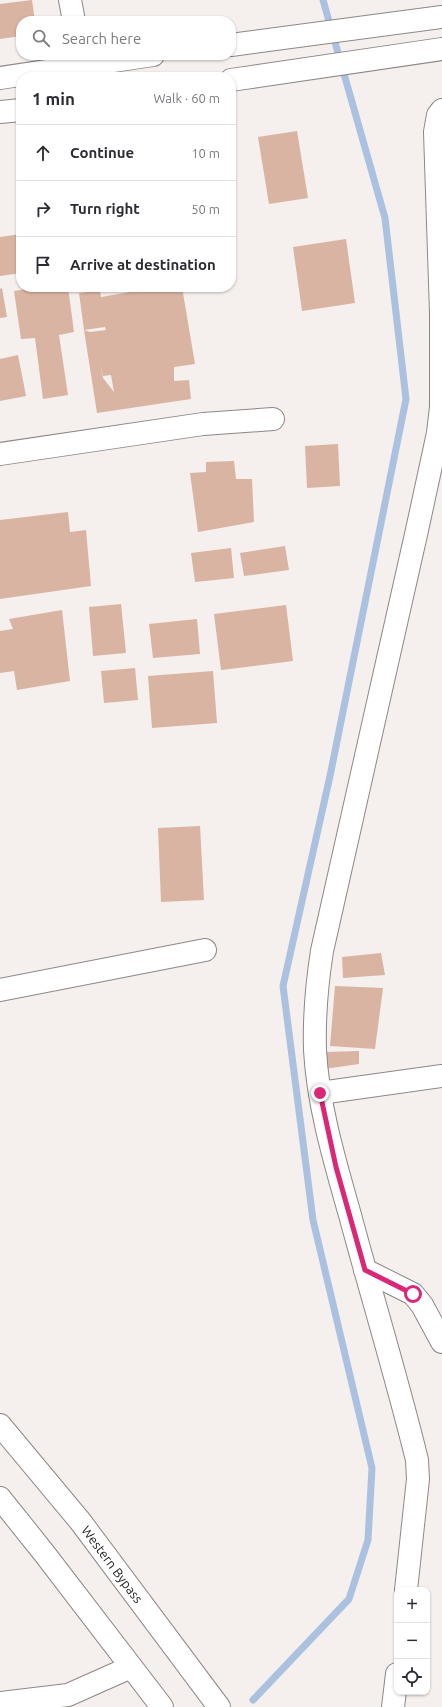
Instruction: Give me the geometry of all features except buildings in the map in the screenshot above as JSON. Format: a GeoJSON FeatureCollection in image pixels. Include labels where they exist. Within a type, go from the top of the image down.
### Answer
{"type":"FeatureCollection","features":[{"type":"Feature","properties":{"kind":"street"},"geometry":{"type":"LineString","coordinates":[[70,0],[73,16]]}},
{"type":"Feature","properties":{"kind":"street"},"geometry":{"type":"LineString","coordinates":[[236,44],[442,17]]}},
{"type":"Feature","properties":{"kind":"street"},"geometry":{"type":"LineString","coordinates":[[236,79],[442,49]]}},
{"type":"Feature","properties":{"kind":"street"},"geometry":{"type":"LineString","coordinates":[[40,72],[120,60]]}},
{"type":"Feature","properties":{"kind":"street"},"geometry":{"type":"LineString","coordinates":[[0,78],[16,76]]}},
{"type":"Feature","properties":{"kind":"street"},"geometry":{"type":"LineString","coordinates":[[0,112],[16,110]]}},
{"type":"Feature","properties":{"kind":"street"},"geometry":{"type":"LineString","coordinates":[[406,1587],[418,1479],[416,1460],[336,1167],[320,1093],[315,1050],[315,1025],[318,976],[322,951],[416,538],[440,420],[441,313],[435,132],[438,115],[442,110]]}},
{"type":"Feature","properties":{"kind":"street"},"geometry":{"type":"LineString","coordinates":[[0,454],[203,424],[273,419]]}},
{"type":"Feature","properties":{"kind":"street"},"geometry":{"type":"LineString","coordinates":[[0,990],[205,950]]}},
{"type":"Feature","properties":{"kind":"street"},"geometry":{"type":"LineString","coordinates":[[320,1093],[442,1076]]}},
{"type":"Feature","properties":{"kind":"street"},"geometry":{"type":"LineString","coordinates":[[365,1270],[413,1294],[422,1305],[442,1342]]}},
{"type":"Feature","properties":{"kind":"street","name":"Western Bypass"},"geometry":{"type":"LineString","coordinates":[[0,1425],[80,1521],[219,1707]]}},
{"type":"Feature","properties":{"kind":"street"},"geometry":{"type":"LineString","coordinates":[[0,1498],[162,1707]]}},
{"type":"Feature","properties":{"kind":"street"},"geometry":{"type":"LineString","coordinates":[[0,1704],[68,1694],[131,1667]]}},
{"type":"Feature","properties":{"kind":"street"},"geometry":{"type":"LineString","coordinates":[[393,1707],[394,1695]]}},
{"type":"Feature","properties":{"kind":"waterway"},"geometry":{"type":"LineString","coordinates":[[253,1700],[349,1599],[368,1540],[372,1468],[313,1220],[283,986],[330,776],[406,399],[385,218],[323,0]]}},
{"type":"Feature","properties":{"kind":"route"},"geometry":{"type":"LineString","coordinates":[[320,1093],[336,1167],[365,1270],[413,1294]]}}]}
